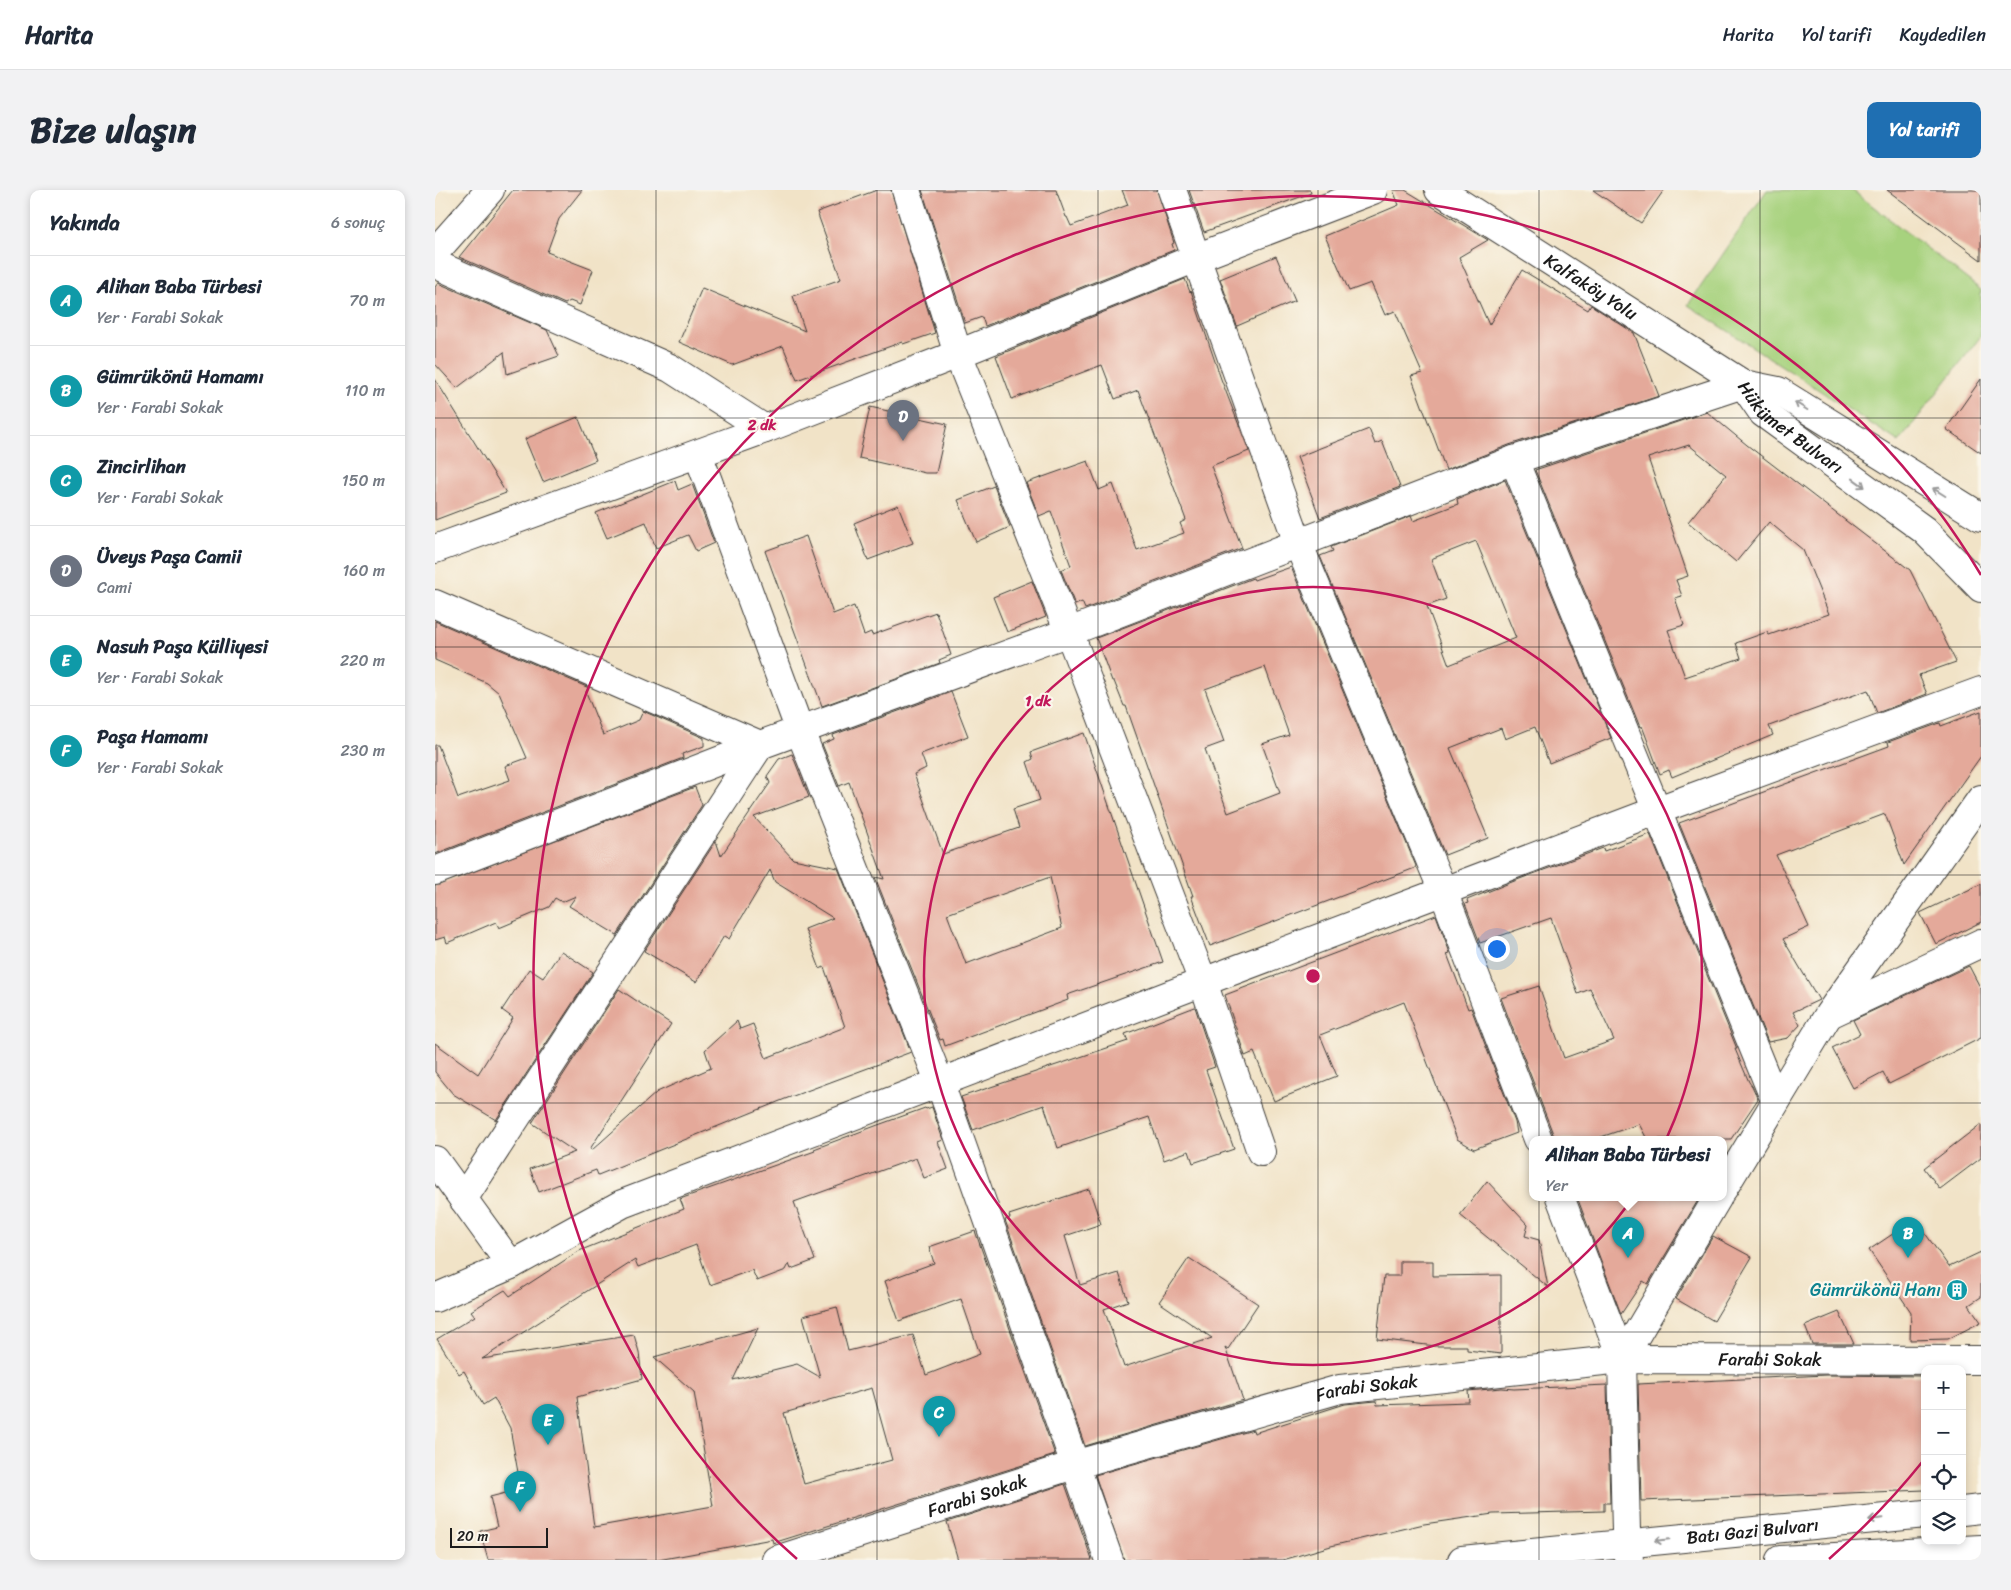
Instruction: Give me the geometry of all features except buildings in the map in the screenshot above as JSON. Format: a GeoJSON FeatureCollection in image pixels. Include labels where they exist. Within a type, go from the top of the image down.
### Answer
{"type":"FeatureCollection","features":[{"type":"Feature","properties":{"kind":"street"},"geometry":{"type":"LineString","coordinates":[[435,252],[490,190]]}},
{"type":"Feature","properties":{"kind":"street"},"geometry":{"type":"LineString","coordinates":[[906,190],[959,354],[1069,632],[1203,982],[1261,1152]]}},
{"type":"Feature","properties":{"kind":"street"},"geometry":{"type":"LineString","coordinates":[[1172,190],[1298,543],[1443,891],[1537,1136]]}},
{"type":"Feature","properties":{"kind":"street"},"geometry":{"type":"LineString","coordinates":[[435,549],[765,429],[1373,190]]}},
{"type":"Feature","properties":{"kind":"street","name":"Kalfaköy Yolu"},"geometry":{"type":"LineString","coordinates":[[1439,190],[1743,384]]}},
{"type":"Feature","properties":{"kind":"street"},"geometry":{"type":"LineString","coordinates":[[435,264],[670,368],[765,429]]}},
{"type":"Feature","properties":{"kind":"street"},"geometry":{"type":"LineString","coordinates":[[435,871],[760,745],[1069,632],[1514,460],[1743,384]]}},
{"type":"Feature","properties":{"kind":"street","name":"Hükümet Bulvarı"},"geometry":{"type":"LineString","coordinates":[[1743,384],[1778,391],[1981,517]]}},
{"type":"Feature","properties":{"kind":"street","name":"Hükümet Bulvarı"},"geometry":{"type":"LineString","coordinates":[[1743,384],[1763,413],[1924,530],[1981,588]]}},
{"type":"Feature","properties":{"kind":"street"},"geometry":{"type":"LineString","coordinates":[[698,454],[800,731],[939,1081],[1109,1560]]}},
{"type":"Feature","properties":{"kind":"street"},"geometry":{"type":"LineString","coordinates":[[1514,460],[1775,1100]]}},
{"type":"Feature","properties":{"kind":"street"},"geometry":{"type":"LineString","coordinates":[[435,604],[760,745]]}},
{"type":"Feature","properties":{"kind":"street"},"geometry":{"type":"LineString","coordinates":[[435,1298],[511,1265],[622,1204],[939,1081],[1657,810],[1981,691]]}},
{"type":"Feature","properties":{"kind":"street"},"geometry":{"type":"LineString","coordinates":[[463,1199],[760,745]]}},
{"type":"Feature","properties":{"kind":"street"},"geometry":{"type":"LineString","coordinates":[[1727,1182],[1775,1100],[1829,1014],[1981,799]]}},
{"type":"Feature","properties":{"kind":"street"},"geometry":{"type":"LineString","coordinates":[[1829,1014],[1981,944]]}},
{"type":"Feature","properties":{"kind":"street"},"geometry":{"type":"LineString","coordinates":[[435,1160],[511,1265]]}},
{"type":"Feature","properties":{"kind":"street"},"geometry":{"type":"LineString","coordinates":[[1562,1201],[1622,1359],[1628,1552]]}},
{"type":"Feature","properties":{"kind":"street"},"geometry":{"type":"LineString","coordinates":[[1622,1359],[1716,1201]]}},
{"type":"Feature","properties":{"kind":"street"},"geometry":{"type":"LineString","coordinates":[[1953,1360],[1981,1346]]}},
{"type":"Feature","properties":{"kind":"street","name":"Farabi Sokak"},"geometry":{"type":"LineString","coordinates":[[776,1560],[1074,1465],[1340,1389],[1622,1359],[1981,1360]]}},
{"type":"Feature","properties":{"kind":"street"},"geometry":{"type":"LineString","coordinates":[[1966,1511],[1981,1509]]}},
{"type":"Feature","properties":{"kind":"street","name":"Batı Gazi Bulvarı"},"geometry":{"type":"LineString","coordinates":[[1462,1560],[1628,1552],[1921,1515]]}},
{"type":"Feature","properties":{"kind":"street","name":"Batı Gazi Bulvarı"},"geometry":{"type":"LineString","coordinates":[[1780,1560],[1981,1549]]}},
{"type":"Feature","properties":{"kind":"green space"},"geometry":{"type":"Polygon","coordinates":[[[1767,190],[1852,190],[1981,290],[1981,336],[1899,442],[1688,305],[1767,190]]]}},
{"type":"Feature","properties":{"kind":"place","name":"Üveys Paşa Camii"},"geometry":{"type":"Point","coordinates":[903,441]}},
{"type":"Feature","properties":{"kind":"place","name":"Alihan Baba Türbesi"},"geometry":{"type":"Point","coordinates":[1628,1258]}},
{"type":"Feature","properties":{"kind":"place","name":"Gümrükönü Hamamı"},"geometry":{"type":"Point","coordinates":[1908,1258]}},
{"type":"Feature","properties":{"kind":"place","name":"Gümrükönü Hanı"},"geometry":{"type":"Point","coordinates":[1957,1290]}},
{"type":"Feature","properties":{"kind":"place","name":"Zincirlihan"},"geometry":{"type":"Point","coordinates":[939,1437]}},
{"type":"Feature","properties":{"kind":"place","name":"Nasuh Paşa Külliyesi"},"geometry":{"type":"Point","coordinates":[548,1445]}},
{"type":"Feature","properties":{"kind":"place","name":"Paşa Hamamı"},"geometry":{"type":"Point","coordinates":[520,1512]}}]}
